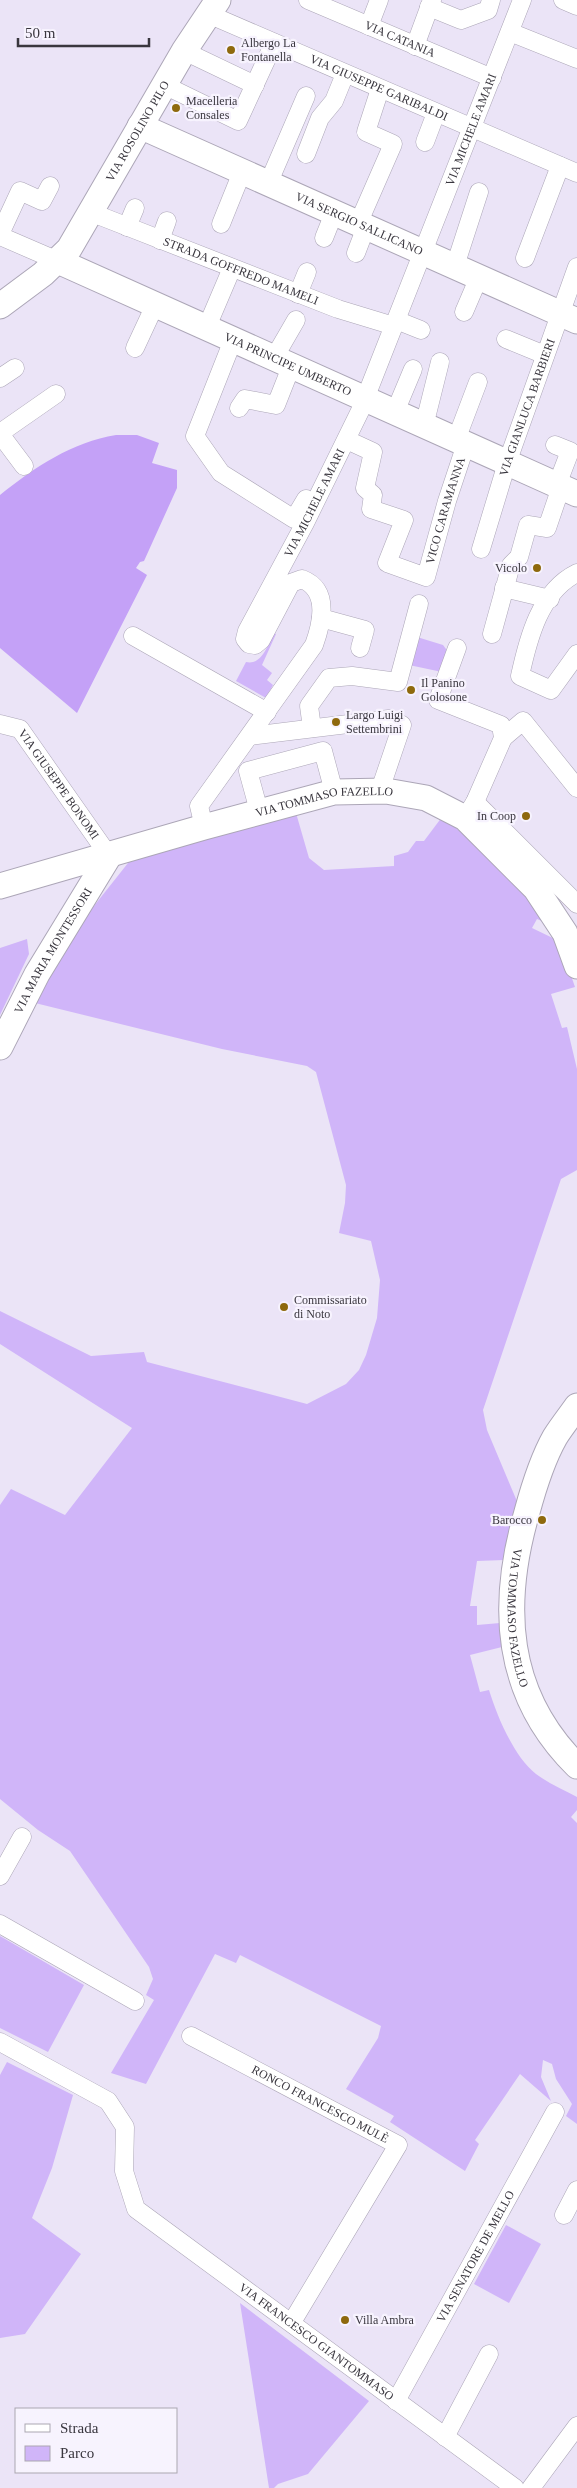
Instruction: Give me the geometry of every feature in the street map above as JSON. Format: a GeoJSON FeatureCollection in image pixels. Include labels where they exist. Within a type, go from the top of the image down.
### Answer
{"type":"FeatureCollection","features":[{"type":"Feature","properties":{"kind":"main road","name":"VIA ROSOLINO PILO"},"geometry":{"type":"LineString","coordinates":[[0,306],[58,261],[69,249],[164,85],[213,7]]}},
{"type":"Feature","properties":{"kind":"main road","name":"VIA SERGIO SALLICANO"},"geometry":{"type":"LineString","coordinates":[[140,126],[569,318]]}},
{"type":"Feature","properties":{"kind":"main road","name":"VIA PRINCIPE UMBERTO"},"geometry":{"type":"LineString","coordinates":[[58,261],[565,489]]}},
{"type":"Feature","properties":{"kind":"main road","name":"VIA TOMMASO FAZELLO"},"geometry":{"type":"LineString","coordinates":[[0,886],[109,856],[259,811],[334,792],[380,790],[426,798],[470,810],[536,889],[565,933],[577,966]]}},
{"type":"Feature","properties":{"kind":"main road","name":"VIA MARIA MONTESSORI"},"geometry":{"type":"LineString","coordinates":[[0,1047],[37,974],[109,856]]}},
{"type":"Feature","properties":{"kind":"main road","name":"VIA TOMMASO FAZELLO"},"geometry":{"type":"LineString","coordinates":[[577,1406],[555,1438],[536,1481],[515,1565],[510,1605],[517,1665],[527,1691],[541,1721],[577,1766]]}},
{"type":"Feature","properties":{"kind":"street"},"geometry":{"type":"LineString","coordinates":[[369,26],[379,0]]}},
{"type":"Feature","properties":{"kind":"street"},"geometry":{"type":"LineString","coordinates":[[415,46],[431,3],[461,20],[488,10],[491,0]]}},
{"type":"Feature","properties":{"kind":"street","name":"VIA MICHELE AMARI"},"geometry":{"type":"LineString","coordinates":[[204,827],[199,806],[314,645],[321,618],[321,600],[317,589],[312,583],[302,579],[291,583],[261,640],[255,645],[249,644],[245,638],[347,440],[365,399],[522,0]]}},
{"type":"Feature","properties":{"kind":"street"},"geometry":{"type":"LineString","coordinates":[[563,0],[577,6]]}},
{"type":"Feature","properties":{"kind":"street","name":"VIA CATANIA"},"geometry":{"type":"LineString","coordinates":[[318,2],[369,26],[492,78]]}},
{"type":"Feature","properties":{"kind":"street","name":"VIA GIUSEPPE GARIBALDI"},"geometry":{"type":"LineString","coordinates":[[213,7],[274,43],[577,173]]}},
{"type":"Feature","properties":{"kind":"street"},"geometry":{"type":"LineString","coordinates":[[510,32],[577,59]]}},
{"type":"Feature","properties":{"kind":"street"},"geometry":{"type":"LineString","coordinates":[[164,85],[238,121],[274,43]]}},
{"type":"Feature","properties":{"kind":"street"},"geometry":{"type":"LineString","coordinates":[[184,52],[255,85]]}},
{"type":"Feature","properties":{"kind":"street"},"geometry":{"type":"LineString","coordinates":[[306,154],[320,118],[334,101],[345,74]]}},
{"type":"Feature","properties":{"kind":"street"},"geometry":{"type":"LineString","coordinates":[[356,253],[362,225],[393,144],[366,132],[380,89]]}},
{"type":"Feature","properties":{"kind":"street"},"geometry":{"type":"LineString","coordinates":[[268,184],[306,96]]}},
{"type":"Feature","properties":{"kind":"street"},"geometry":{"type":"LineString","coordinates":[[425,142],[436,114]]}},
{"type":"Feature","properties":{"kind":"street"},"geometry":{"type":"LineString","coordinates":[[525,258],[560,166]]}},
{"type":"Feature","properties":{"kind":"street"},"geometry":{"type":"LineString","coordinates":[[221,224],[242,172]]}},
{"type":"Feature","properties":{"kind":"street"},"geometry":{"type":"LineString","coordinates":[[0,235],[20,190],[42,201],[50,186]]}},
{"type":"Feature","properties":{"kind":"street"},"geometry":{"type":"LineString","coordinates":[[455,266],[480,192]]}},
{"type":"Feature","properties":{"kind":"street"},"geometry":{"type":"LineString","coordinates":[[127,227],[136,208]]}},
{"type":"Feature","properties":{"kind":"street","name":"STRADA GOFFREDO MAMELI"},"geometry":{"type":"LineString","coordinates":[[90,212],[298,294],[421,330]]}},
{"type":"Feature","properties":{"kind":"street"},"geometry":{"type":"LineString","coordinates":[[324,238],[334,213]]}},
{"type":"Feature","properties":{"kind":"street"},"geometry":{"type":"LineString","coordinates":[[160,240],[167,221]]}},
{"type":"Feature","properties":{"kind":"street","name":"VIA PRINCIPE UMBERTO"},"geometry":{"type":"LineString","coordinates":[[0,235],[58,261]]}},
{"type":"Feature","properties":{"kind":"street","name":"VIA GIANLUCA BARBIERI"},"geometry":{"type":"LineString","coordinates":[[482,549],[507,463],[545,355],[569,318],[577,267]]}},
{"type":"Feature","properties":{"kind":"street"},"geometry":{"type":"LineString","coordinates":[[206,329],[232,268]]}},
{"type":"Feature","properties":{"kind":"street"},"geometry":{"type":"LineString","coordinates":[[298,294],[307,272]]}},
{"type":"Feature","properties":{"kind":"street"},"geometry":{"type":"LineString","coordinates":[[464,312],[479,277]]}},
{"type":"Feature","properties":{"kind":"street"},"geometry":{"type":"LineString","coordinates":[[136,348],[154,304]]}},
{"type":"Feature","properties":{"kind":"street"},"geometry":{"type":"LineString","coordinates":[[240,408],[245,399],[276,405],[283,362],[296,320]]}},
{"type":"Feature","properties":{"kind":"street"},"geometry":{"type":"LineString","coordinates":[[506,339],[545,355]]}},
{"type":"Feature","properties":{"kind":"street"},"geometry":{"type":"LineString","coordinates":[[233,340],[195,436],[221,473],[294,519],[322,471],[335,463]]}},
{"type":"Feature","properties":{"kind":"street"},"geometry":{"type":"LineString","coordinates":[[424,426],[440,362]]}},
{"type":"Feature","properties":{"kind":"street"},"geometry":{"type":"LineString","coordinates":[[0,378],[15,368]]}},
{"type":"Feature","properties":{"kind":"street"},"geometry":{"type":"LineString","coordinates":[[395,412],[413,369]]}},
{"type":"Feature","properties":{"kind":"street","name":"VICO CARAMANNA"},"geometry":{"type":"LineString","coordinates":[[347,440],[373,452],[365,488],[373,494],[371,509],[404,520],[387,564],[426,577],[478,382]]}},
{"type":"Feature","properties":{"kind":"street"},"geometry":{"type":"LineString","coordinates":[[24,466],[0,434],[56,394]]}},
{"type":"Feature","properties":{"kind":"street"},"geometry":{"type":"LineString","coordinates":[[492,634],[510,565],[519,557],[528,525],[547,528],[565,489],[570,451],[555,445]]}},
{"type":"Feature","properties":{"kind":"street"},"geometry":{"type":"LineString","coordinates":[[575,664],[551,690],[520,676],[537,619],[561,582],[577,573]]}},
{"type":"Feature","properties":{"kind":"street"},"geometry":{"type":"LineString","coordinates":[[504,588],[550,599]]}},
{"type":"Feature","properties":{"kind":"street"},"geometry":{"type":"LineString","coordinates":[[312,728],[309,706],[329,678],[352,676],[398,682],[419,604]]}},
{"type":"Feature","properties":{"kind":"street"},"geometry":{"type":"LineString","coordinates":[[321,618],[365,630],[360,648]]}},
{"type":"Feature","properties":{"kind":"street"},"geometry":{"type":"LineString","coordinates":[[134,636],[267,712]]}},
{"type":"Feature","properties":{"kind":"street"},"geometry":{"type":"LineString","coordinates":[[457,648],[438,700],[502,731]]}},
{"type":"Feature","properties":{"kind":"street"},"geometry":{"type":"LineString","coordinates":[[250,736],[389,719],[402,725],[380,790]]}},
{"type":"Feature","properties":{"kind":"street"},"geometry":{"type":"LineString","coordinates":[[577,788],[523,722],[502,731],[470,810],[577,904]]}},
{"type":"Feature","properties":{"kind":"street","name":"VIA GIUSEPPE BONOMI"},"geometry":{"type":"LineString","coordinates":[[0,724],[20,729],[109,856]]}},
{"type":"Feature","properties":{"kind":"street"},"geometry":{"type":"LineString","coordinates":[[259,811],[248,771],[323,751],[334,792]]}},
{"type":"Feature","properties":{"kind":"street"},"geometry":{"type":"LineString","coordinates":[[0,1876],[22,1837]]}},
{"type":"Feature","properties":{"kind":"street"},"geometry":{"type":"LineString","coordinates":[[0,1924],[136,2001]]}},
{"type":"Feature","properties":{"kind":"street","name":"RONCO FRANCESCO MULÈ"},"geometry":{"type":"LineString","coordinates":[[191,2036],[398,2145],[292,2322]]}},
{"type":"Feature","properties":{"kind":"street","name":"VIA FRANCESCO GIANTOMMASO"},"geometry":{"type":"LineString","coordinates":[[0,2042],[108,2101],[125,2127],[124,2171],[136,2209],[515,2488]]}},
{"type":"Feature","properties":{"kind":"street","name":"VIA SENATORE DE MELLO"},"geometry":{"type":"LineString","coordinates":[[396,2401],[555,2112]]}},
{"type":"Feature","properties":{"kind":"street"},"geometry":{"type":"LineString","coordinates":[[564,2215],[577,2190]]}},
{"type":"Feature","properties":{"kind":"street"},"geometry":{"type":"LineString","coordinates":[[445,2436],[489,2354]]}},
{"type":"Feature","properties":{"kind":"street"},"geometry":{"type":"LineString","coordinates":[[530,2488],[577,2426]]}},
{"type":"Feature","properties":{"kind":"green space"},"geometry":{"type":"Polygon","coordinates":[[[274,633],[276,634],[262,665],[272,673],[267,680],[273,685],[266,698],[236,681],[246,662],[256,661],[264,653],[274,633]]]}},
{"type":"Feature","properties":{"kind":"green space"},"geometry":{"type":"Polygon","coordinates":[[[417,637],[443,645],[449,653],[442,672],[409,665],[417,637]]]}},
{"type":"Feature","properties":{"kind":"green space"},"geometry":{"type":"Polygon","coordinates":[[[296,813],[309,858],[324,870],[394,866],[394,856],[408,852],[416,841],[424,841],[442,817],[504,866],[549,924],[537,919],[532,928],[559,941],[575,987],[551,994],[562,1028],[567,1027],[577,1069],[577,1170],[561,1179],[483,1410],[487,1430],[519,1506],[504,1560],[477,1561],[470,1606],[477,1606],[477,1625],[500,1623],[502,1647],[470,1655],[480,1692],[489,1690],[507,1735],[520,1757],[536,1774],[577,1797],[577,1810],[571,1817],[577,1823],[577,2124],[566,2116],[572,2104],[556,2079],[552,2064],[543,2060],[541,2077],[551,2101],[520,2074],[475,2140],[479,2144],[465,2171],[390,2122],[394,2116],[346,2089],[378,2038],[381,2026],[240,1955],[236,1963],[215,1954],[146,2084],[111,2073],[154,2000],[146,1995],[153,1979],[149,1967],[70,1851],[38,1830],[0,1799],[0,1505],[11,1489],[65,1515],[132,1428],[0,1344],[0,1311],[91,1356],[144,1352],[147,1362],[307,1404],[346,1384],[359,1370],[366,1355],[377,1318],[380,1280],[371,1241],[339,1233],[345,1203],[346,1185],[316,1072],[307,1066],[222,1049],[35,1003],[86,916],[132,858],[296,813]]]}},
{"type":"Feature","properties":{"kind":"green space"},"geometry":{"type":"Polygon","coordinates":[[[27,939],[29,954],[0,1015],[0,948],[27,939]]]}},
{"type":"Feature","properties":{"kind":"green space"},"geometry":{"type":"Polygon","coordinates":[[[0,1936],[84,1985],[48,2052],[0,2028],[0,1936]]]}},
{"type":"Feature","properties":{"kind":"green space"},"geometry":{"type":"Polygon","coordinates":[[[7,2062],[73,2095],[52,2168],[32,2218],[81,2254],[25,2334],[0,2338],[0,2075],[7,2062]]]}},
{"type":"Feature","properties":{"kind":"green space"},"geometry":{"type":"Polygon","coordinates":[[[506,2225],[541,2244],[509,2303],[474,2284],[506,2225]]]}},
{"type":"Feature","properties":{"kind":"green space"},"geometry":{"type":"Polygon","coordinates":[[[240,2303],[369,2401],[308,2474],[278,2484],[274,2488],[269,2488],[240,2303]]]}},
{"type":"Feature","properties":{"kind":"shaded area"},"geometry":{"type":"Polygon","coordinates":[[[116,435],[137,435],[159,443],[152,463],[177,470],[177,488],[144,561],[140,562],[136,568],[147,575],[77,713],[0,648],[0,495],[55,457],[84,443],[116,435]]]}},
{"type":"Feature","properties":{"kind":"place","name":"Albergo La Fontanella"},"geometry":{"type":"Point","coordinates":[231,50]}},
{"type":"Feature","properties":{"kind":"place","name":"Macelleria Consales"},"geometry":{"type":"Point","coordinates":[176,108]}},
{"type":"Feature","properties":{"kind":"place","name":"Vicolo"},"geometry":{"type":"Point","coordinates":[537,568]}},
{"type":"Feature","properties":{"kind":"place","name":"Il Panino Golosone"},"geometry":{"type":"Point","coordinates":[411,690]}},
{"type":"Feature","properties":{"kind":"place","name":"Largo Luigi Settembrini"},"geometry":{"type":"Point","coordinates":[336,722]}},
{"type":"Feature","properties":{"kind":"place","name":"In Coop"},"geometry":{"type":"Point","coordinates":[526,816]}},
{"type":"Feature","properties":{"kind":"place","name":"Commissariato di Noto"},"geometry":{"type":"Point","coordinates":[284,1307]}},
{"type":"Feature","properties":{"kind":"place","name":"Barocco"},"geometry":{"type":"Point","coordinates":[542,1520]}},
{"type":"Feature","properties":{"kind":"place","name":"Villa Ambra"},"geometry":{"type":"Point","coordinates":[345,2320]}}]}
